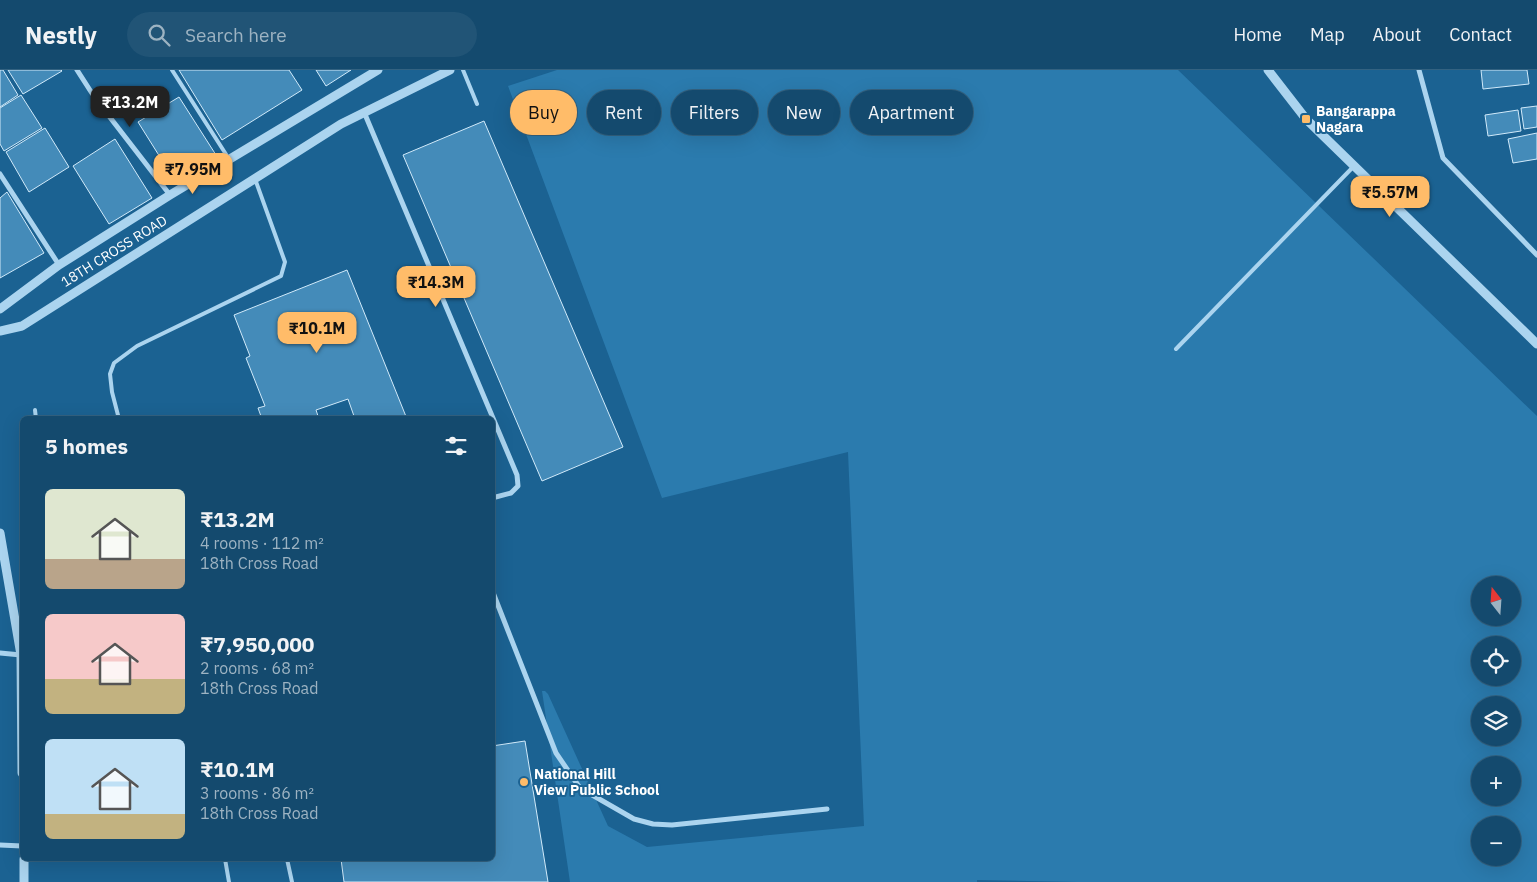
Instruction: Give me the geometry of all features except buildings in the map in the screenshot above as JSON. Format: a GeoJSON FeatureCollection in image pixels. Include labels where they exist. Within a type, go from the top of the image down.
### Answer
{"type":"FeatureCollection","features":[{"type":"Feature","properties":{"kind":"street"},"geometry":{"type":"LineString","coordinates":[[77,70],[95,98],[170,195]]}},
{"type":"Feature","properties":{"kind":"street","name":"18TH CROSS ROAD"},"geometry":{"type":"LineString","coordinates":[[0,309],[58,265],[378,70]]}},
{"type":"Feature","properties":{"kind":"street","name":"18TH CROSS ROAD"},"geometry":{"type":"LineString","coordinates":[[0,331],[22,326],[341,124],[450,70]]}},
{"type":"Feature","properties":{"kind":"street"},"geometry":{"type":"LineString","coordinates":[[1268,70],[1306,119],[1537,344]]}},
{"type":"Feature","properties":{"kind":"street"},"geometry":{"type":"LineString","coordinates":[[1419,70],[1443,158],[1537,255]]}},
{"type":"Feature","properties":{"kind":"street"},"geometry":{"type":"LineString","coordinates":[[364,112],[492,416]]}},
{"type":"Feature","properties":{"kind":"street"},"geometry":{"type":"LineString","coordinates":[[0,174],[58,265]]}},
{"type":"Feature","properties":{"kind":"street"},"geometry":{"type":"LineString","coordinates":[[495,422],[517,474],[518,486],[512,493],[495,497]]}},
{"type":"Feature","properties":{"kind":"street"},"geometry":{"type":"LineString","coordinates":[[0,533],[20,649]]}},
{"type":"Feature","properties":{"kind":"street"},"geometry":{"type":"LineString","coordinates":[[495,598],[556,753],[580,788],[634,818],[653,824],[672,825],[827,809]]}},
{"type":"Feature","properties":{"kind":"street"},"geometry":{"type":"LineString","coordinates":[[0,653],[20,655]]}},
{"type":"Feature","properties":{"kind":"street"},"geometry":{"type":"LineString","coordinates":[[0,845],[20,846]]}},
{"type":"Feature","properties":{"kind":"street"},"geometry":{"type":"LineString","coordinates":[[24,861],[24,882]]}},
{"type":"Feature","properties":{"kind":"lane"},"geometry":{"type":"LineString","coordinates":[[172,70],[230,159]]}},
{"type":"Feature","properties":{"kind":"lane"},"geometry":{"type":"LineString","coordinates":[[463,70],[477,104]]}},
{"type":"Feature","properties":{"kind":"lane"},"geometry":{"type":"LineString","coordinates":[[1176,350],[1354,166]]}},
{"type":"Feature","properties":{"kind":"lane"},"geometry":{"type":"LineString","coordinates":[[119,416],[112,392],[110,374],[114,363],[138,346],[280,276],[285,262],[255,179]]}},
{"type":"Feature","properties":{"kind":"lane"},"geometry":{"type":"LineString","coordinates":[[35,410],[36,416]]}},
{"type":"Feature","properties":{"kind":"lane"},"geometry":{"type":"LineString","coordinates":[[225,861],[229,882]]}},
{"type":"Feature","properties":{"kind":"lane"},"geometry":{"type":"LineString","coordinates":[[287,861],[292,882]]}},
{"type":"Feature","properties":{"kind":"shaded area"},"geometry":{"type":"Polygon","coordinates":[[[557,70],[1178,70],[1537,416],[1537,882],[1077,882],[977,880],[977,882],[570,882],[542,691],[548,694],[608,826],[647,847],[864,826],[848,452],[662,498],[526,135],[577,135],[577,90],[510,91],[508,86],[557,70]]]}},
{"type":"Feature","properties":{"kind":"place","name":"Bangarappa Nagara"},"geometry":{"type":"Point","coordinates":[1306,119]}},
{"type":"Feature","properties":{"kind":"place","name":"National Hill View Public School"},"geometry":{"type":"Point","coordinates":[524,782]}}]}
